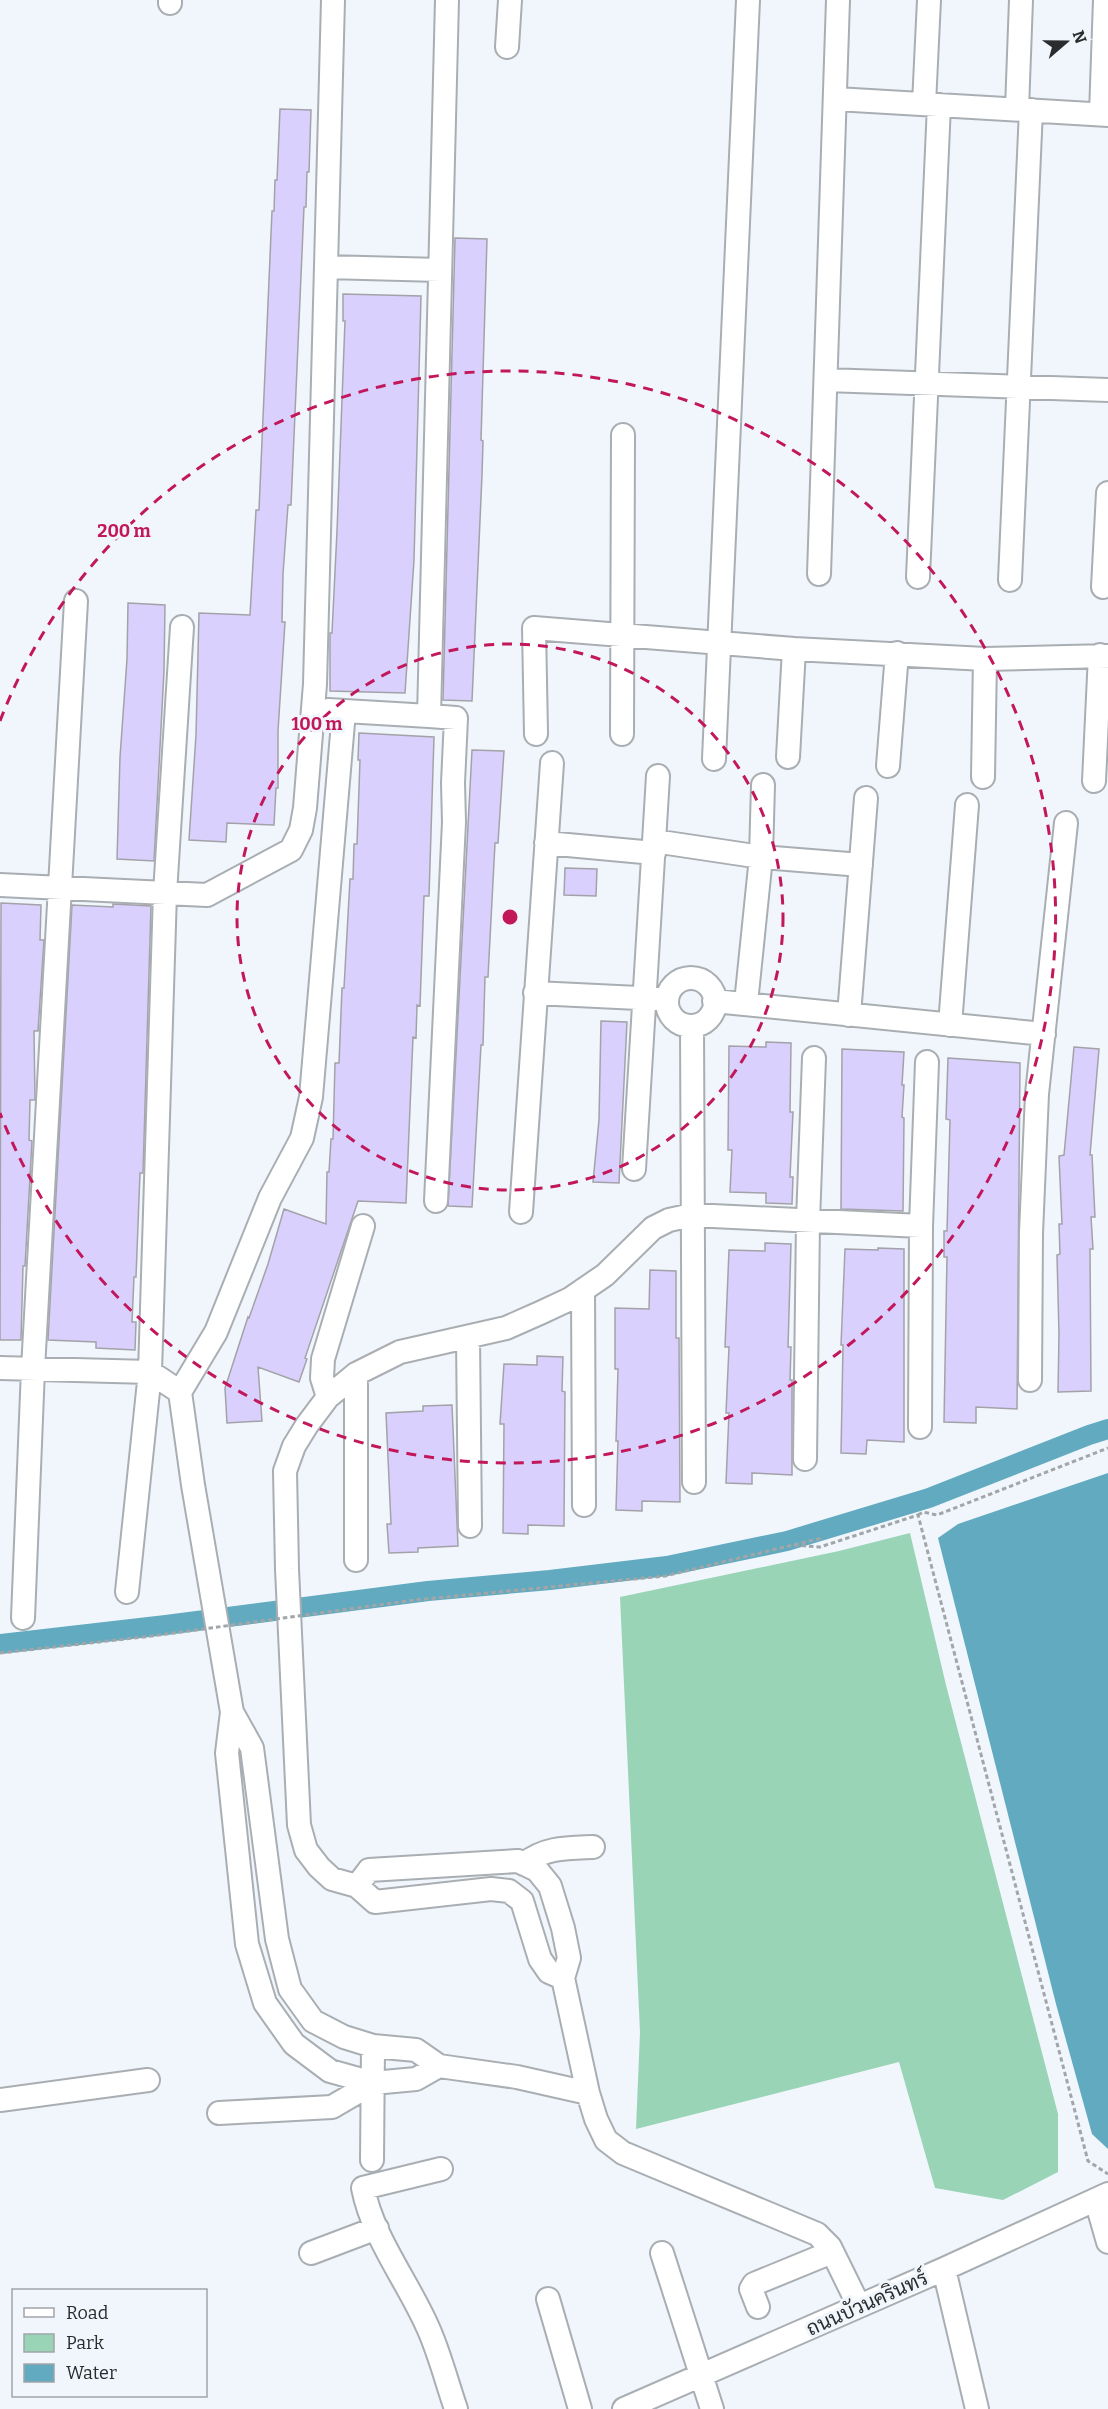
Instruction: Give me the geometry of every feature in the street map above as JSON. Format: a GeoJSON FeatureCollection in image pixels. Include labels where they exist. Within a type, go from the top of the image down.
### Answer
{"type":"FeatureCollection","features":[{"type":"Feature","properties":{"kind":"street"},"geometry":{"type":"LineString","coordinates":[[0,885],[207,895],[291,850],[301,830],[305,808],[313,709],[333,0]]}},
{"type":"Feature","properties":{"kind":"street"},"geometry":{"type":"LineString","coordinates":[[429,716],[447,0]]}},
{"type":"Feature","properties":{"kind":"street"},"geometry":{"type":"LineString","coordinates":[[507,47],[510,0]]}},
{"type":"Feature","properties":{"kind":"street"},"geometry":{"type":"LineString","coordinates":[[714,759],[748,0]]}},
{"type":"Feature","properties":{"kind":"street"},"geometry":{"type":"LineString","coordinates":[[819,574],[838,0]]}},
{"type":"Feature","properties":{"kind":"street"},"geometry":{"type":"LineString","coordinates":[[918,577],[926,384],[932,104],[929,0]]}},
{"type":"Feature","properties":{"kind":"street"},"geometry":{"type":"LineString","coordinates":[[1010,580],[1019,387],[1024,110],[1021,0]]}},
{"type":"Feature","properties":{"kind":"street"},"geometry":{"type":"LineString","coordinates":[[836,99],[1104,114],[1106,0]]}},
{"type":"Feature","properties":{"kind":"street"},"geometry":{"type":"LineString","coordinates":[[326,267],[440,270]]}},
{"type":"Feature","properties":{"kind":"street"},"geometry":{"type":"LineString","coordinates":[[826,380],[1108,390]]}},
{"type":"Feature","properties":{"kind":"street"},"geometry":{"type":"LineString","coordinates":[[622,734],[623,435]]}},
{"type":"Feature","properties":{"kind":"street"},"geometry":{"type":"LineString","coordinates":[[1103,587],[1108,493]]}},
{"type":"Feature","properties":{"kind":"street"},"geometry":{"type":"LineString","coordinates":[[23,1618],[33,1369],[76,601]]}},
{"type":"Feature","properties":{"kind":"street"},"geometry":{"type":"LineString","coordinates":[[127,1592],[150,1372],[165,893],[182,627]]}},
{"type":"Feature","properties":{"kind":"street"},"geometry":{"type":"LineString","coordinates":[[536,734],[534,628],[794,649],[985,659],[1104,656],[1094,781]]}},
{"type":"Feature","properties":{"kind":"street"},"geometry":{"type":"LineString","coordinates":[[788,757],[794,649]]}},
{"type":"Feature","properties":{"kind":"street"},"geometry":{"type":"LineString","coordinates":[[888,766],[897,653]]}},
{"type":"Feature","properties":{"kind":"street"},"geometry":{"type":"LineString","coordinates":[[983,777],[985,659]]}},
{"type":"Feature","properties":{"kind":"street"},"geometry":{"type":"LineString","coordinates":[[313,709],[456,718],[453,834],[436,1201]]}},
{"type":"Feature","properties":{"kind":"street"},"geometry":{"type":"LineString","coordinates":[[344,711],[311,1097],[302,1138],[270,1198],[216,1332],[180,1392],[208,1580],[231,1712],[227,1753],[247,1944],[266,2003],[294,2044],[330,2071],[373,2083],[416,2079],[439,2066]]}},
{"type":"Feature","properties":{"kind":"street"},"geometry":{"type":"LineString","coordinates":[[521,1212],[552,763]]}},
{"type":"Feature","properties":{"kind":"street"},"geometry":{"type":"LineString","coordinates":[[634,1170],[656,999],[654,847],[658,776]]}},
{"type":"Feature","properties":{"kind":"street"},"geometry":{"type":"LineString","coordinates":[[746,1003],[761,857],[763,786]]}},
{"type":"Feature","properties":{"kind":"street"},"geometry":{"type":"LineString","coordinates":[[849,1015],[866,798]]}},
{"type":"Feature","properties":{"kind":"street"},"geometry":{"type":"LineString","coordinates":[[950,1025],[967,805]]}},
{"type":"Feature","properties":{"kind":"street"},"geometry":{"type":"LineString","coordinates":[[1030,1380],[1037,1094],[1066,823]]}},
{"type":"Feature","properties":{"kind":"street"},"geometry":{"type":"LineString","coordinates":[[546,843],[654,847],[861,865]]}},
{"type":"Feature","properties":{"kind":"street"},"geometry":{"type":"LineString","coordinates":[[535,993],[656,999],[682,979],[695,978],[708,984],[714,996],[713,1010],[705,1021],[692,1026],[679,1023],[656,999]]}},
{"type":"Feature","properties":{"kind":"street"},"geometry":{"type":"LineString","coordinates":[[714,1001],[1044,1034]]}},
{"type":"Feature","properties":{"kind":"street"},"geometry":{"type":"LineString","coordinates":[[692,1026],[694,1482]]}},
{"type":"Feature","properties":{"kind":"street"},"geometry":{"type":"LineString","coordinates":[[805,1459],[808,1221],[814,1058]]}},
{"type":"Feature","properties":{"kind":"street"},"geometry":{"type":"LineString","coordinates":[[920,1427],[921,1226],[927,1062]]}},
{"type":"Feature","properties":{"kind":"street"},"geometry":{"type":"LineString","coordinates":[[563,1978],[549,1971],[541,1961],[522,1901],[509,1891],[491,1889],[375,1902],[357,1886],[332,1879],[306,1850],[299,1825],[287,1569],[285,1471],[298,1439],[328,1397],[356,1374],[400,1352],[506,1328],[570,1299],[605,1275],[653,1228],[669,1220],[692,1215],[921,1226]]}},
{"type":"Feature","properties":{"kind":"street"},"geometry":{"type":"LineString","coordinates":[[328,1397],[322,1378],[323,1359],[363,1226]]}},
{"type":"Feature","properties":{"kind":"street"},"geometry":{"type":"LineString","coordinates":[[583,1290],[584,1505]]}},
{"type":"Feature","properties":{"kind":"street"},"geometry":{"type":"LineString","coordinates":[[468,1337],[470,1526]]}},
{"type":"Feature","properties":{"kind":"street"},"geometry":{"type":"LineString","coordinates":[[0,1368],[150,1372],[180,1392]]}},
{"type":"Feature","properties":{"kind":"street"},"geometry":{"type":"LineString","coordinates":[[356,1374],[356,1560]]}},
{"type":"Feature","properties":{"kind":"street"},"geometry":{"type":"LineString","coordinates":[[231,1712],[252,1748],[277,1939],[290,1989],[313,2021],[344,2037],[373,2046],[416,2050],[439,2066],[517,2077],[588,2093]]}},
{"type":"Feature","properties":{"kind":"street"},"geometry":{"type":"LineString","coordinates":[[524,1864],[535,1856],[556,1849],[593,1846]]}},
{"type":"Feature","properties":{"kind":"street"},"geometry":{"type":"LineString","coordinates":[[357,1886],[369,1870],[509,1861],[518,1861],[537,1870],[550,1886],[558,1911],[569,1958],[563,1978],[588,2093],[596,2119],[606,2140],[623,2153],[817,2234],[832,2252],[859,2306]]}},
{"type":"Feature","properties":{"kind":"street"},"geometry":{"type":"LineString","coordinates":[[527,1921],[558,1911]]}},
{"type":"Feature","properties":{"kind":"street"},"geometry":{"type":"LineString","coordinates":[[247,1944],[277,1939]]}},
{"type":"Feature","properties":{"kind":"street"},"geometry":{"type":"LineString","coordinates":[[372,2160],[373,2046]]}},
{"type":"Feature","properties":{"kind":"street"},"geometry":{"type":"LineString","coordinates":[[0,2100],[148,2080]]}},
{"type":"Feature","properties":{"kind":"street"},"geometry":{"type":"LineString","coordinates":[[219,2113],[332,2107],[373,2083]]}},
{"type":"Feature","properties":{"kind":"street"},"geometry":{"type":"LineString","coordinates":[[441,2169],[363,2188],[377,2228],[430,2331],[456,2409]]}},
{"type":"Feature","properties":{"kind":"street"},"geometry":{"type":"LineString","coordinates":[[1102,2197],[1108,2242]]}},
{"type":"Feature","properties":{"kind":"street","name":"ถนนบัวนครินทร์"},"geometry":{"type":"LineString","coordinates":[[624,2409],[1102,2197]]}},
{"type":"Feature","properties":{"kind":"street"},"geometry":{"type":"LineString","coordinates":[[311,2253],[377,2228]]}},
{"type":"Feature","properties":{"kind":"street"},"geometry":{"type":"LineString","coordinates":[[758,2307],[751,2289],[754,2284],[832,2252]]}},
{"type":"Feature","properties":{"kind":"street"},"geometry":{"type":"LineString","coordinates":[[662,2253],[712,2409]]}},
{"type":"Feature","properties":{"kind":"street"},"geometry":{"type":"LineString","coordinates":[[944,2269],[977,2409]]}},
{"type":"Feature","properties":{"kind":"street"},"geometry":{"type":"LineString","coordinates":[[548,2300],[580,2409]]}},
{"type":"Feature","properties":{"kind":"path"},"geometry":{"type":"LineString","coordinates":[[794,1545],[820,1547],[923,1512],[937,1515],[1108,1448]]}},
{"type":"Feature","properties":{"kind":"path"},"geometry":{"type":"LineString","coordinates":[[918,1515],[1088,2162],[1108,2175]]}},
{"type":"Feature","properties":{"kind":"path"},"geometry":{"type":"LineString","coordinates":[[0,1653],[152,1636],[415,1600],[665,1576],[822,1538]]}},
{"type":"Feature","properties":{"kind":"green space"},"geometry":{"type":"Polygon","coordinates":[[[910,1533],[946,1685],[1058,2114],[1058,2172],[1003,2200],[935,2188],[899,2062],[636,2129],[640,2032],[620,1597],[839,1551],[910,1533]]]}},
{"type":"Feature","properties":{"kind":"water"},"geometry":{"type":"Polygon","coordinates":[[[1108,1473],[1108,2149],[1092,2134],[1056,2004],[938,1538],[958,1524],[1108,1473]]]}},
{"type":"Feature","properties":{"kind":"building"},"geometry":{"type":"Polygon","coordinates":[[[280,109],[311,110],[309,172],[307,172],[306,207],[304,207],[291,505],[288,505],[283,574],[282,622],[285,622],[278,731],[278,788],[276,788],[274,825],[227,823],[226,842],[189,840],[196,735],[199,613],[250,615],[256,510],[259,510],[272,211],[274,211],[275,180],[277,180],[280,109]]]}},
{"type":"Feature","properties":{"kind":"building"},"geometry":{"type":"Polygon","coordinates":[[[455,238],[487,239],[482,475],[472,701],[443,700],[455,238]]]}},
{"type":"Feature","properties":{"kind":"building"},"geometry":{"type":"Polygon","coordinates":[[[343,294],[421,296],[414,560],[405,693],[330,691],[330,633],[332,633],[337,531],[345,321],[343,321],[343,294]]]}},
{"type":"Feature","properties":{"kind":"building"},"geometry":{"type":"Polygon","coordinates":[[[128,603],[165,605],[164,671],[154,861],[117,859],[128,603]]]}},
{"type":"Feature","properties":{"kind":"building"},"geometry":{"type":"Polygon","coordinates":[[[359,733],[434,737],[429,896],[424,896],[420,1006],[417,1005],[416,1038],[413,1037],[406,1203],[358,1201],[299,1382],[258,1367],[262,1421],[227,1423],[225,1388],[268,1264],[284,1209],[326,1224],[327,1172],[329,1172],[331,1139],[333,1139],[335,1063],[339,1063],[350,879],[353,879],[354,844],[357,844],[359,733]]]}},
{"type":"Feature","properties":{"kind":"building"},"geometry":{"type":"Polygon","coordinates":[[[472,750],[504,751],[498,843],[495,843],[488,977],[485,977],[483,1045],[481,1045],[472,1207],[448,1206],[472,750]]]}},
{"type":"Feature","properties":{"kind":"building"},"geometry":{"type":"Polygon","coordinates":[[[565,868],[597,869],[596,896],[564,895],[565,868]]]}},
{"type":"Feature","properties":{"kind":"building"},"geometry":{"type":"Polygon","coordinates":[[[1,903],[41,905],[40,940],[44,940],[38,1031],[34,1031],[35,1100],[30,1100],[29,1140],[32,1141],[25,1266],[23,1266],[21,1340],[0,1340],[1,903]]]}},
{"type":"Feature","properties":{"kind":"building"},"geometry":{"type":"Polygon","coordinates":[[[113,904],[151,906],[143,1173],[140,1173],[132,1322],[136,1322],[135,1350],[96,1348],[96,1342],[48,1340],[72,905],[113,907],[113,904]]]}},
{"type":"Feature","properties":{"kind":"building"},"geometry":{"type":"Polygon","coordinates":[[[601,1021],[627,1022],[619,1183],[593,1182],[599,1120],[601,1021]]]}},
{"type":"Feature","properties":{"kind":"building"},"geometry":{"type":"Polygon","coordinates":[[[766,1042],[791,1043],[790,1112],[793,1112],[790,1177],[793,1177],[792,1204],[766,1203],[766,1193],[730,1192],[732,1150],[728,1150],[729,1046],[766,1047],[766,1042]]]}},
{"type":"Feature","properties":{"kind":"building"},"geometry":{"type":"Polygon","coordinates":[[[1074,1047],[1099,1049],[1090,1155],[1092,1155],[1095,1217],[1091,1217],[1093,1249],[1090,1249],[1091,1391],[1058,1392],[1057,1255],[1060,1254],[1059,1224],[1062,1224],[1059,1156],[1064,1155],[1074,1047]]]}},
{"type":"Feature","properties":{"kind":"building"},"geometry":{"type":"Polygon","coordinates":[[[842,1049],[904,1052],[903,1211],[841,1209],[842,1049]]]}},
{"type":"Feature","properties":{"kind":"building"},"geometry":{"type":"Polygon","coordinates":[[[948,1058],[1020,1063],[1017,1409],[976,1407],[976,1423],[944,1422],[947,1257],[944,1257],[944,1231],[947,1231],[950,1120],[946,1119],[948,1058]]]}},
{"type":"Feature","properties":{"kind":"building"},"geometry":{"type":"Polygon","coordinates":[[[765,1243],[791,1244],[788,1347],[791,1347],[792,1475],[752,1473],[752,1484],[726,1483],[729,1347],[725,1347],[729,1250],[765,1251],[765,1243]]]}},
{"type":"Feature","properties":{"kind":"building"},"geometry":{"type":"Polygon","coordinates":[[[878,1248],[904,1249],[904,1442],[867,1440],[866,1454],[841,1453],[843,1345],[841,1345],[845,1249],[878,1250],[878,1248]]]}},
{"type":"Feature","properties":{"kind":"building"},"geometry":{"type":"Polygon","coordinates":[[[650,1270],[676,1271],[676,1338],[679,1338],[680,1502],[642,1501],[642,1511],[616,1510],[618,1369],[615,1369],[615,1308],[649,1309],[650,1270]]]}},
{"type":"Feature","properties":{"kind":"building"},"geometry":{"type":"Polygon","coordinates":[[[537,1356],[563,1357],[564,1526],[528,1525],[528,1534],[503,1533],[504,1424],[500,1424],[504,1364],[537,1365],[537,1356]]]}},
{"type":"Feature","properties":{"kind":"building"},"geometry":{"type":"Polygon","coordinates":[[[452,1405],[458,1546],[418,1548],[418,1552],[389,1553],[387,1524],[391,1524],[386,1413],[423,1411],[423,1406],[452,1405]]]}},
{"type":"Feature","properties":{"kind":"waterway"},"geometry":{"type":"LineString","coordinates":[[0,1644],[428,1591],[667,1566],[787,1541],[929,1498],[1108,1429]]}}]}
